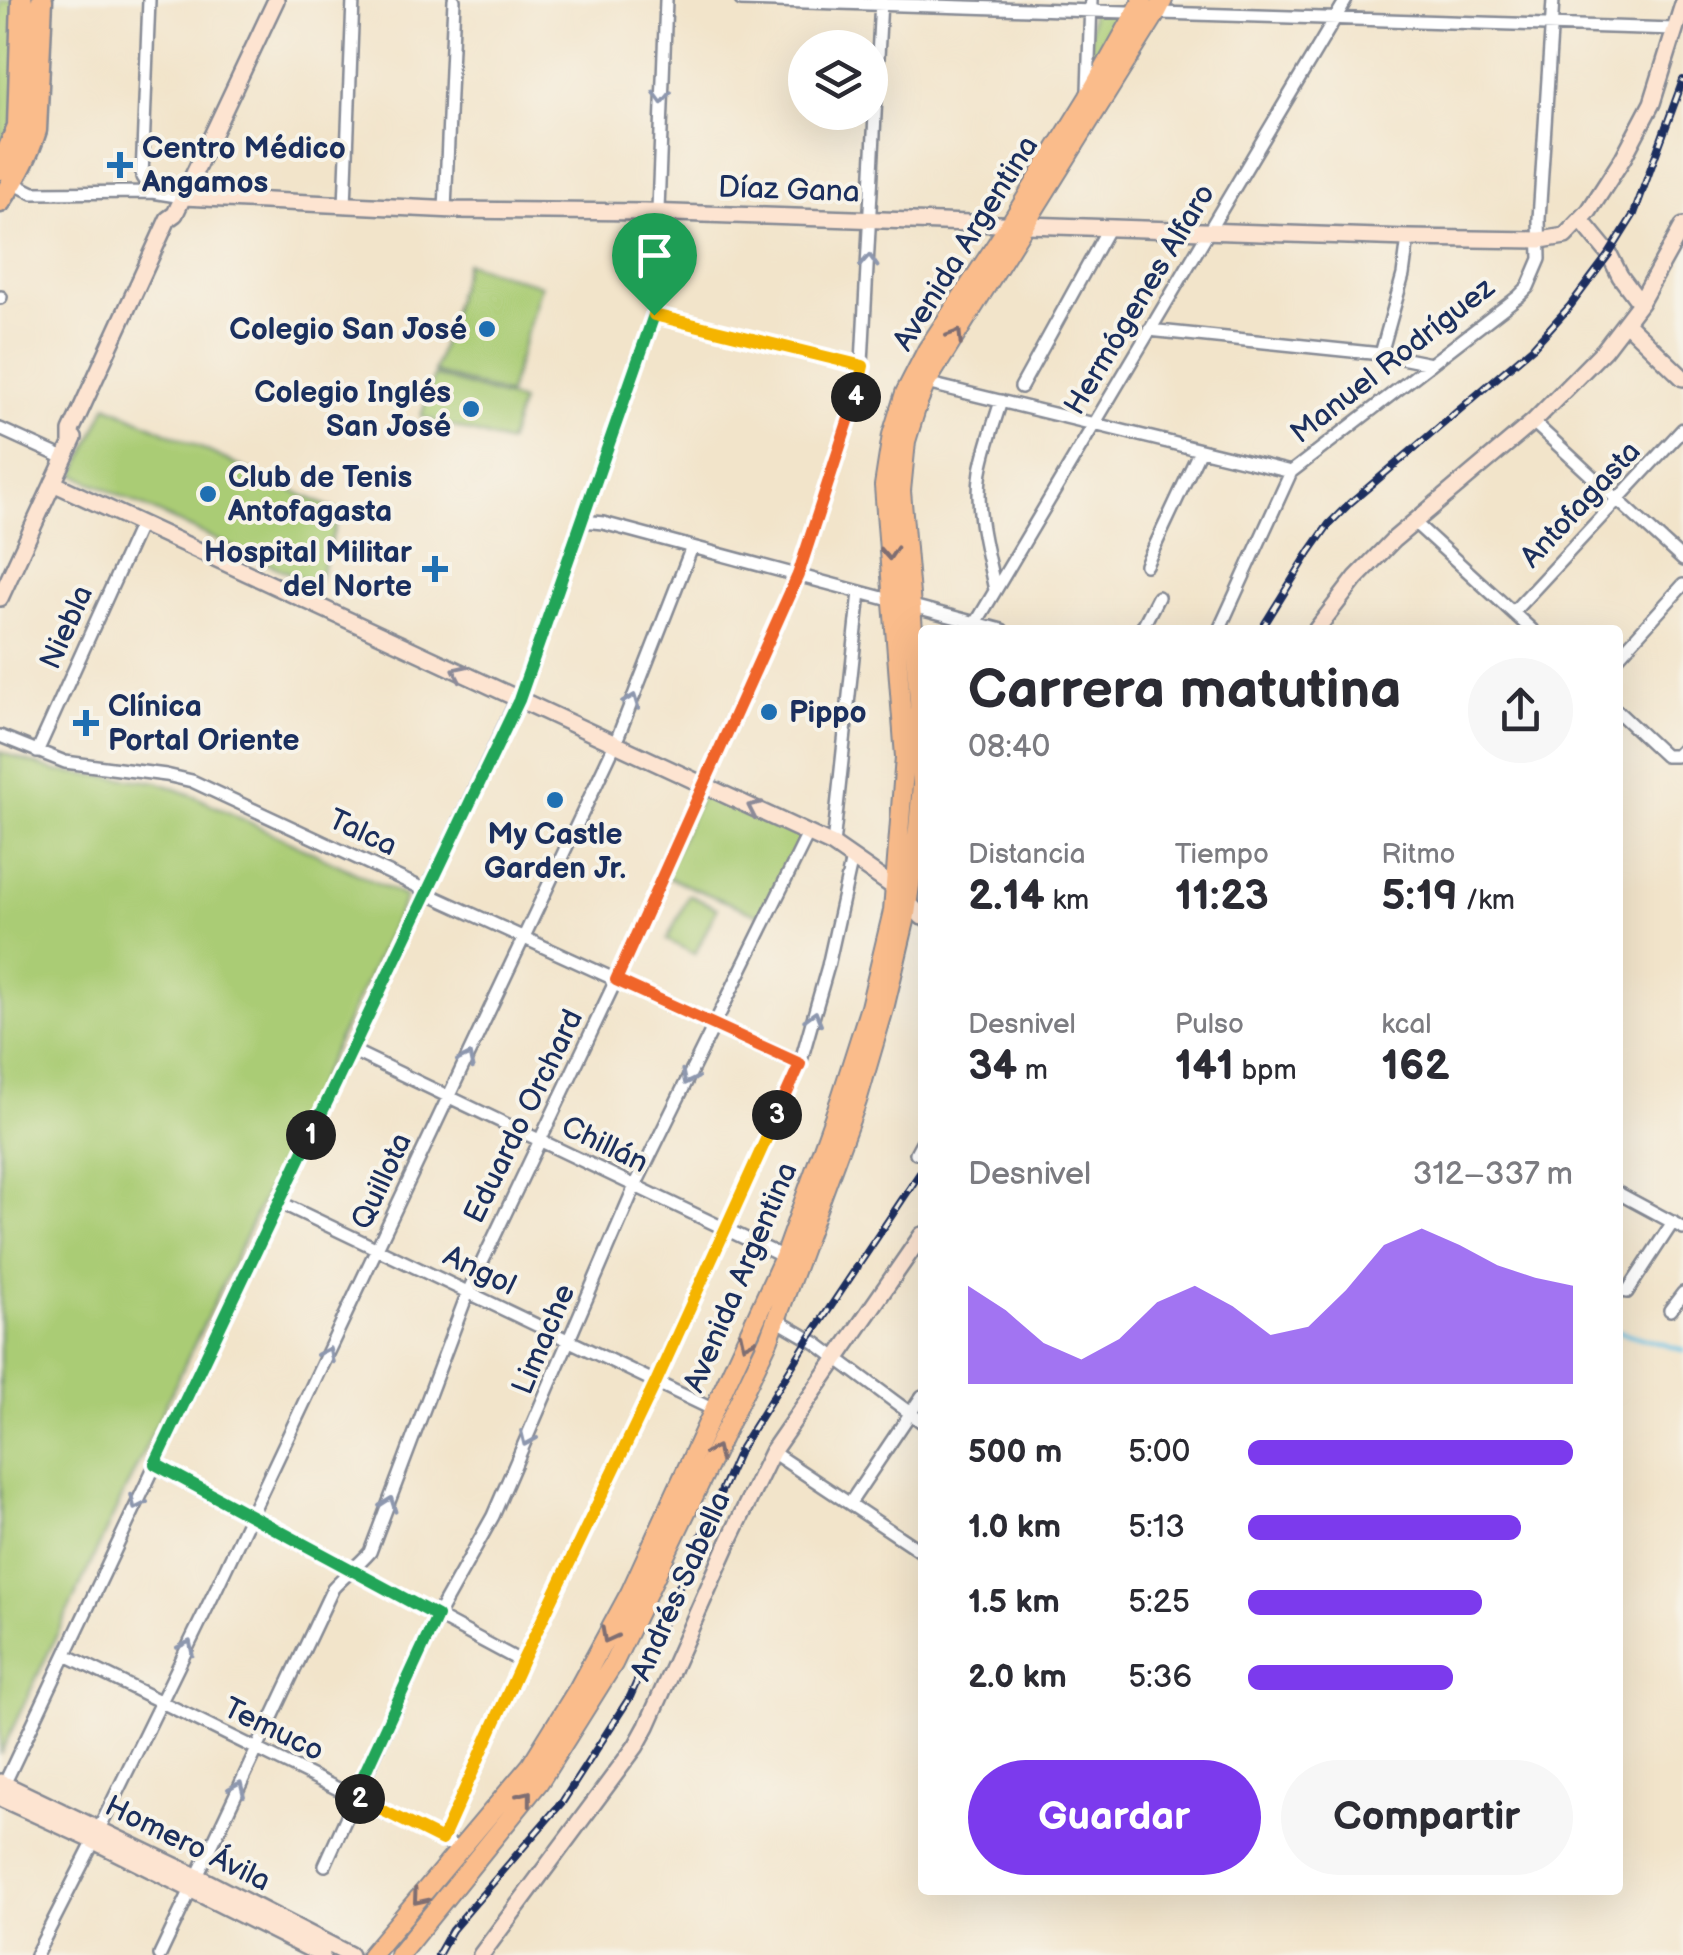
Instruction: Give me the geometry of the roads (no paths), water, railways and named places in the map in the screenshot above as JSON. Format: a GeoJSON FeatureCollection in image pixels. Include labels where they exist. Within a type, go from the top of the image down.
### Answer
{"type":"FeatureCollection","features":[{"type":"Feature","properties":{"kind":"highway"},"geometry":{"type":"LineString","coordinates":[[0,202],[18,126],[22,0]]}},
{"type":"Feature","properties":{"kind":"highway"},"geometry":{"type":"LineString","coordinates":[[6,176],[30,148],[36,130],[42,0]]}},
{"type":"Feature","properties":{"kind":"main road","name":"Avenida Argentina"},"geometry":{"type":"LineString","coordinates":[[371,1955],[531,1765],[578,1689],[630,1593],[784,1257],[870,1007],[893,911],[905,757],[902,474],[911,421],[926,383],[1088,98],[1150,6]]}},
{"type":"Feature","properties":{"kind":"main road","name":"Avenida Argentina"},"geometry":{"type":"LineString","coordinates":[[918,686],[884,486],[898,414],[927,350],[1018,224],[1150,6]]}},
{"type":"Feature","properties":{"kind":"main road","name":"Avenida Argentina"},"geometry":{"type":"LineString","coordinates":[[399,1955],[539,1782],[565,1743],[613,1664],[741,1399],[776,1318],[857,1101],[916,910],[918,869]]}},
{"type":"Feature","properties":{"kind":"street"},"geometry":{"type":"LineString","coordinates":[[149,0],[142,177],[152,192]]}},
{"type":"Feature","properties":{"kind":"street"},"geometry":{"type":"LineString","coordinates":[[0,598],[5,573],[78,433],[276,0]]}},
{"type":"Feature","properties":{"kind":"street"},"geometry":{"type":"LineString","coordinates":[[345,206],[354,0]]}},
{"type":"Feature","properties":{"kind":"street"},"geometry":{"type":"LineString","coordinates":[[445,210],[454,0]]}},
{"type":"Feature","properties":{"kind":"street"},"geometry":{"type":"LineString","coordinates":[[1,1789],[519,700],[654,315],[666,0]]}},
{"type":"Feature","properties":{"kind":"street"},"geometry":{"type":"LineString","coordinates":[[741,0],[1150,6],[1336,18],[1675,29]]}},
{"type":"Feature","properties":{"kind":"street","name":"Hermógenes Alfaro"},"geometry":{"type":"LineString","coordinates":[[976,623],[1346,0]]}},
{"type":"Feature","properties":{"kind":"street","name":"Manuel Rodríguez"},"geometry":{"type":"LineString","coordinates":[[1221,625],[1291,472],[1528,287],[1540,259],[1538,219],[1554,0]]}},
{"type":"Feature","properties":{"kind":"street","name":"Eduardo Orchard"},"geometry":{"type":"LineString","coordinates":[[160,1955],[333,1588],[370,1552],[468,1292],[616,980],[798,575],[861,382],[881,2]]}},
{"type":"Feature","properties":{"kind":"street"},"geometry":{"type":"LineString","coordinates":[[1640,303],[1609,254],[1581,220],[1641,127],[1683,4]]}},
{"type":"Feature","properties":{"kind":"street"},"geometry":{"type":"LineString","coordinates":[[1088,98],[1091,5]]}},
{"type":"Feature","properties":{"kind":"street","name":"Díaz Gana"},"geometry":{"type":"LineString","coordinates":[[6,176],[33,194],[152,192],[183,197],[445,210],[658,212],[1408,238],[1541,240],[1565,236],[1581,220]]}},
{"type":"Feature","properties":{"kind":"street"},"geometry":{"type":"LineString","coordinates":[[1320,625],[1368,565],[1534,422],[1626,323],[1683,226]]}},
{"type":"Feature","properties":{"kind":"street"},"geometry":{"type":"LineString","coordinates":[[1021,388],[1109,227]]}},
{"type":"Feature","properties":{"kind":"street"},"geometry":{"type":"LineString","coordinates":[[1381,354],[1403,275],[1408,238]]}},
{"type":"Feature","properties":{"kind":"street"},"geometry":{"type":"LineString","coordinates":[[654,315],[863,366]]}},
{"type":"Feature","properties":{"kind":"street"},"geometry":{"type":"LineString","coordinates":[[1626,323],[1683,378]]}},
{"type":"Feature","properties":{"kind":"street"},"geometry":{"type":"LineString","coordinates":[[1149,330],[1381,354],[1431,364]]}},
{"type":"Feature","properties":{"kind":"street"},"geometry":{"type":"LineString","coordinates":[[926,383],[1291,472]]}},
{"type":"Feature","properties":{"kind":"street"},"geometry":{"type":"LineString","coordinates":[[995,590],[978,502],[981,472],[1001,401]]}},
{"type":"Feature","properties":{"kind":"street"},"geometry":{"type":"LineString","coordinates":[[1534,422],[1683,560]]}},
{"type":"Feature","properties":{"kind":"street"},"geometry":{"type":"LineString","coordinates":[[0,429],[67,451]]}},
{"type":"Feature","properties":{"kind":"street","name":"Antofagasta"},"geometry":{"type":"LineString","coordinates":[[1513,612],[1683,429]]}},
{"type":"Feature","properties":{"kind":"street"},"geometry":{"type":"LineString","coordinates":[[1146,565],[1200,450]]}},
{"type":"Feature","properties":{"kind":"street"},"geometry":{"type":"LineString","coordinates":[[53,483],[833,845],[895,888],[916,910]]}},
{"type":"Feature","properties":{"kind":"street"},"geometry":{"type":"LineString","coordinates":[[583,521],[603,523],[983,625]]}},
{"type":"Feature","properties":{"kind":"street"},"geometry":{"type":"LineString","coordinates":[[1414,522],[1527,625]]}},
{"type":"Feature","properties":{"kind":"street","name":"Niebla"},"geometry":{"type":"LineString","coordinates":[[37,752],[140,524]]}},
{"type":"Feature","properties":{"kind":"street","name":"Quillota"},"geometry":{"type":"LineString","coordinates":[[36,1955],[250,1516],[616,744],[692,547]]}},
{"type":"Feature","properties":{"kind":"street"},"geometry":{"type":"LineString","coordinates":[[1623,651],[1683,585]]}},
{"type":"Feature","properties":{"kind":"street"},"geometry":{"type":"LineString","coordinates":[[833,845],[860,592]]}},
{"type":"Feature","properties":{"kind":"street"},"geometry":{"type":"LineString","coordinates":[[1144,625],[1158,596]]}},
{"type":"Feature","properties":{"kind":"street"},"geometry":{"type":"LineString","coordinates":[[1623,717],[1664,756],[1676,756],[1683,749]]}},
{"type":"Feature","properties":{"kind":"street","name":"Talca"},"geometry":{"type":"LineString","coordinates":[[0,736],[73,764],[192,781],[800,1064]]}},
{"type":"Feature","properties":{"kind":"street","name":"Limache"},"geometry":{"type":"LineString","coordinates":[[326,1865],[437,1616],[493,1516],[635,1186],[808,834]]}},
{"type":"Feature","properties":{"kind":"street"},"geometry":{"type":"LineString","coordinates":[[442,1840],[800,1064],[828,966],[852,858]]}},
{"type":"Feature","properties":{"kind":"street","name":"Chillán"},"geometry":{"type":"LineString","coordinates":[[351,1050],[784,1257]]}},
{"type":"Feature","properties":{"kind":"street"},"geometry":{"type":"LineString","coordinates":[[1623,1195],[1678,1225],[1623,1290]]}},
{"type":"Feature","properties":{"kind":"street","name":"Angol"},"geometry":{"type":"LineString","coordinates":[[279,1202],[714,1410]]}},
{"type":"Feature","properties":{"kind":"street","name":"Andrés Sabella"},"geometry":{"type":"LineString","coordinates":[[481,1955],[600,1798],[641,1736],[772,1452],[918,1242]]}},
{"type":"Feature","properties":{"kind":"street"},"geometry":{"type":"LineString","coordinates":[[1670,1310],[1683,1292]]}},
{"type":"Feature","properties":{"kind":"street"},"geometry":{"type":"LineString","coordinates":[[766,1298],[776,1318],[918,1419]]}},
{"type":"Feature","properties":{"kind":"street"},"geometry":{"type":"LineString","coordinates":[[850,1503],[918,1402]]}},
{"type":"Feature","properties":{"kind":"street"},"geometry":{"type":"LineString","coordinates":[[772,1452],[918,1549]]}},
{"type":"Feature","properties":{"kind":"street"},"geometry":{"type":"LineString","coordinates":[[155,1464],[522,1662]]}},
{"type":"Feature","properties":{"kind":"street","name":"Temuco"},"geometry":{"type":"LineString","coordinates":[[66,1655],[460,1849]]}},
{"type":"Feature","properties":{"kind":"street","name":"Homero Ávila"},"geometry":{"type":"LineString","coordinates":[[1,1789],[350,1955]]}},
{"type":"Feature","properties":{"kind":"street","name":"Homero Ávila"},"geometry":{"type":"LineString","coordinates":[[195,1884],[322,1955]]}},
{"type":"Feature","properties":{"kind":"waterway"},"geometry":{"type":"LineString","coordinates":[[1623,1332],[1683,1350]]}},
{"type":"Feature","properties":{"kind":"railway"},"geometry":{"type":"LineString","coordinates":[[1264,625],[1329,524],[1533,347],[1570,306],[1634,214],[1683,80]]}},
{"type":"Feature","properties":{"kind":"railway"},"geometry":{"type":"LineString","coordinates":[[438,1955],[452,1930],[563,1801],[630,1697],[739,1451],[918,1176]]}},
{"type":"Feature","properties":{"kind":"place","name":"Centro Médico Angamos"},"geometry":{"type":"Point","coordinates":[120,165]}},
{"type":"Feature","properties":{"kind":"place","name":"Colegio San José"},"geometry":{"type":"Point","coordinates":[487,329]}},
{"type":"Feature","properties":{"kind":"place","name":"Colegio Inglés San José"},"geometry":{"type":"Point","coordinates":[471,409]}},
{"type":"Feature","properties":{"kind":"place","name":"Club de Tenis Antofagasta"},"geometry":{"type":"Point","coordinates":[208,494]}},
{"type":"Feature","properties":{"kind":"place","name":"Hospital Militar del Norte"},"geometry":{"type":"Point","coordinates":[435,569]}},
{"type":"Feature","properties":{"kind":"place","name":"Pippo"},"geometry":{"type":"Point","coordinates":[769,712]}},
{"type":"Feature","properties":{"kind":"place","name":"Clínica Portal Oriente"},"geometry":{"type":"Point","coordinates":[86,723]}},
{"type":"Feature","properties":{"kind":"place","name":"My Castle Garden Jr."},"geometry":{"type":"Point","coordinates":[555,800]}}]}
